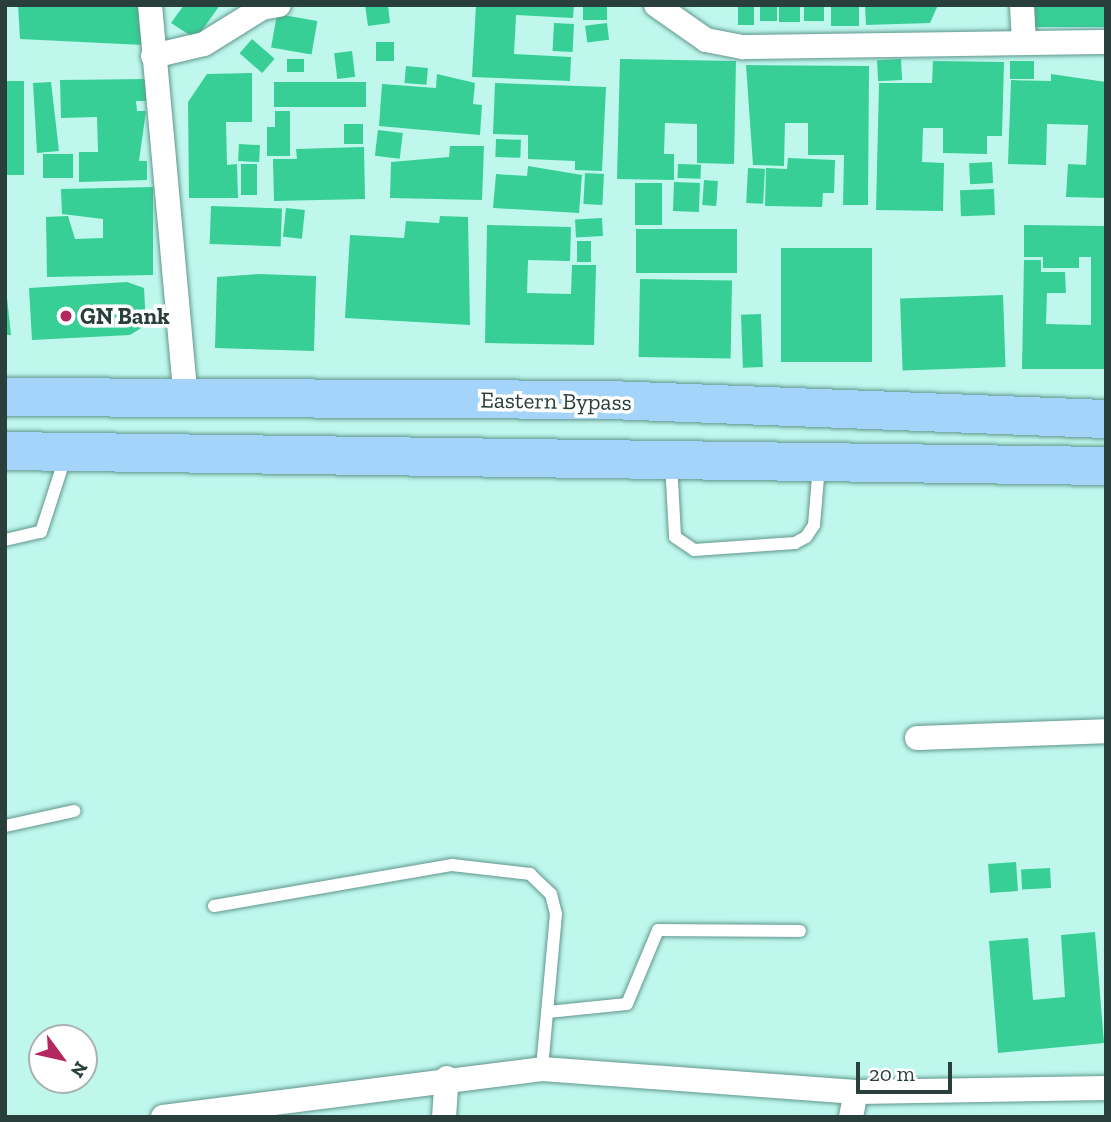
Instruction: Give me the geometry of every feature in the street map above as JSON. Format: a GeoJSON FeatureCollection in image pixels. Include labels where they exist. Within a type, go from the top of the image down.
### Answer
{"type":"FeatureCollection","features":[{"type":"Feature","properties":{"kind":"highway","name":"Eastern Bypass"},"geometry":{"type":"LineString","coordinates":[[5,397],[610,400],[1106,419]]}},
{"type":"Feature","properties":{"kind":"highway"},"geometry":{"type":"LineString","coordinates":[[5,451],[1106,466]]}},
{"type":"Feature","properties":{"kind":"street"},"geometry":{"type":"LineString","coordinates":[[150,5],[187,397]]}},
{"type":"Feature","properties":{"kind":"street"},"geometry":{"type":"LineString","coordinates":[[153,56],[204,44],[262,8],[279,5]]}},
{"type":"Feature","properties":{"kind":"street"},"geometry":{"type":"LineString","coordinates":[[656,5],[706,40],[744,47],[1106,42]]}},
{"type":"Feature","properties":{"kind":"street"},"geometry":{"type":"LineString","coordinates":[[1022,5],[1024,43]]}},
{"type":"Feature","properties":{"kind":"street"},"geometry":{"type":"LineString","coordinates":[[917,738],[1106,731]]}},
{"type":"Feature","properties":{"kind":"street"},"geometry":{"type":"LineString","coordinates":[[163,1117],[447,1078],[542,1069],[856,1092],[1106,1088]]}},
{"type":"Feature","properties":{"kind":"street"},"geometry":{"type":"LineString","coordinates":[[444,1117],[447,1078]]}},
{"type":"Feature","properties":{"kind":"street"},"geometry":{"type":"LineString","coordinates":[[850,1117],[856,1092]]}},
{"type":"Feature","properties":{"kind":"lane"},"geometry":{"type":"LineString","coordinates":[[5,540],[41,531],[67,452]]}},
{"type":"Feature","properties":{"kind":"lane"},"geometry":{"type":"LineString","coordinates":[[671,459],[675,537],[694,550],[795,543],[806,537],[814,525],[819,461]]}},
{"type":"Feature","properties":{"kind":"lane"},"geometry":{"type":"LineString","coordinates":[[5,826],[74,811]]}},
{"type":"Feature","properties":{"kind":"lane"},"geometry":{"type":"LineString","coordinates":[[214,906],[452,865],[530,874],[551,894],[556,914],[542,1069]]}},
{"type":"Feature","properties":{"kind":"lane"},"geometry":{"type":"LineString","coordinates":[[548,1012],[627,1004],[658,930],[800,931]]}},
{"type":"Feature","properties":{"kind":"building"},"geometry":{"type":"Polygon","coordinates":[[[18,5],[142,5],[143,45],[20,39],[18,5]]]}},
{"type":"Feature","properties":{"kind":"building"},"geometry":{"type":"Polygon","coordinates":[[[184,5],[220,5],[196,39],[171,23],[184,5]]]}},
{"type":"Feature","properties":{"kind":"building"},"geometry":{"type":"Polygon","coordinates":[[[365,5],[388,5],[390,23],[368,26],[365,5]]]}},
{"type":"Feature","properties":{"kind":"building"},"geometry":{"type":"Polygon","coordinates":[[[476,5],[574,5],[573,18],[516,15],[514,54],[571,57],[570,81],[472,77],[476,5]]]}},
{"type":"Feature","properties":{"kind":"building"},"geometry":{"type":"Polygon","coordinates":[[[583,5],[607,5],[607,20],[583,20],[583,5]]]}},
{"type":"Feature","properties":{"kind":"building"},"geometry":{"type":"Polygon","coordinates":[[[738,5],[754,5],[754,25],[738,25],[738,5]]]}},
{"type":"Feature","properties":{"kind":"building"},"geometry":{"type":"Polygon","coordinates":[[[760,5],[777,5],[777,21],[760,21],[760,5]]]}},
{"type":"Feature","properties":{"kind":"building"},"geometry":{"type":"Polygon","coordinates":[[[804,5],[824,5],[824,21],[804,21],[804,5]]]}},
{"type":"Feature","properties":{"kind":"building"},"geometry":{"type":"Polygon","coordinates":[[[831,5],[859,5],[859,26],[831,26],[831,5]]]}},
{"type":"Feature","properties":{"kind":"building"},"geometry":{"type":"Polygon","coordinates":[[[865,5],[938,5],[930,23],[866,25],[865,5]]]}},
{"type":"Feature","properties":{"kind":"building"},"geometry":{"type":"Polygon","coordinates":[[[1029,5],[1106,5],[1106,27],[1029,27],[1029,5]]]}},
{"type":"Feature","properties":{"kind":"building"},"geometry":{"type":"Polygon","coordinates":[[[779,6],[800,6],[800,22],[779,22],[779,6]]]}},
{"type":"Feature","properties":{"kind":"building"},"geometry":{"type":"Polygon","coordinates":[[[277,14],[317,21],[311,55],[271,47],[277,14]]]}},
{"type":"Feature","properties":{"kind":"building"},"geometry":{"type":"Polygon","coordinates":[[[554,23],[574,24],[573,52],[553,51],[554,23]]]}},
{"type":"Feature","properties":{"kind":"building"},"geometry":{"type":"Polygon","coordinates":[[[607,23],[609,40],[587,43],[585,26],[607,23]]]}},
{"type":"Feature","properties":{"kind":"building"},"geometry":{"type":"Polygon","coordinates":[[[252,39],[275,59],[262,73],[240,53],[252,39]]]}},
{"type":"Feature","properties":{"kind":"building"},"geometry":{"type":"Polygon","coordinates":[[[376,42],[394,42],[394,61],[376,61],[376,42]]]}},
{"type":"Feature","properties":{"kind":"building"},"geometry":{"type":"Polygon","coordinates":[[[352,51],[355,77],[337,79],[334,53],[352,51]]]}},
{"type":"Feature","properties":{"kind":"building"},"geometry":{"type":"Polygon","coordinates":[[[287,59],[304,59],[304,72],[287,72],[287,59]]]}},
{"type":"Feature","properties":{"kind":"building"},"geometry":{"type":"Polygon","coordinates":[[[620,59],[736,61],[734,164],[697,163],[697,124],[665,123],[664,154],[674,154],[674,180],[617,179],[620,59]]]}},
{"type":"Feature","properties":{"kind":"building"},"geometry":{"type":"Polygon","coordinates":[[[901,59],[902,80],[878,81],[877,60],[901,59]]]}},
{"type":"Feature","properties":{"kind":"building"},"geometry":{"type":"Polygon","coordinates":[[[933,61],[1004,62],[1002,136],[987,136],[987,154],[943,153],[943,128],[923,128],[922,162],[944,163],[943,211],[876,210],[879,83],[932,83],[933,61]]]}},
{"type":"Feature","properties":{"kind":"building"},"geometry":{"type":"Polygon","coordinates":[[[1010,61],[1034,61],[1034,79],[1010,79],[1010,61]]]}},
{"type":"Feature","properties":{"kind":"building"},"geometry":{"type":"Polygon","coordinates":[[[746,65],[869,66],[868,205],[843,205],[844,155],[808,155],[808,123],[785,123],[784,166],[753,165],[746,65]]]}},
{"type":"Feature","properties":{"kind":"building"},"geometry":{"type":"Polygon","coordinates":[[[406,66],[428,68],[426,85],[405,83],[406,66]]]}},
{"type":"Feature","properties":{"kind":"building"},"geometry":{"type":"Polygon","coordinates":[[[252,73],[252,122],[226,122],[227,165],[237,164],[238,198],[189,198],[188,102],[207,74],[252,73]]]}},
{"type":"Feature","properties":{"kind":"building"},"geometry":{"type":"Polygon","coordinates":[[[437,74],[475,83],[473,104],[482,105],[480,135],[379,126],[382,84],[436,88],[437,74]]]}},
{"type":"Feature","properties":{"kind":"building"},"geometry":{"type":"Polygon","coordinates":[[[1051,74],[1106,82],[1106,198],[1066,197],[1068,164],[1086,165],[1088,125],[1047,124],[1046,165],[1008,164],[1011,80],[1051,81],[1051,74]]]}},
{"type":"Feature","properties":{"kind":"building"},"geometry":{"type":"Polygon","coordinates":[[[146,79],[146,101],[136,101],[137,111],[146,111],[139,161],[147,161],[147,180],[79,182],[79,152],[98,152],[97,117],[61,118],[60,80],[146,79]]]}},
{"type":"Feature","properties":{"kind":"building"},"geometry":{"type":"Polygon","coordinates":[[[5,81],[24,81],[24,175],[5,175],[5,81]]]}},
{"type":"Feature","properties":{"kind":"building"},"geometry":{"type":"Polygon","coordinates":[[[51,82],[59,151],[37,153],[33,83],[51,82]]]}},
{"type":"Feature","properties":{"kind":"building"},"geometry":{"type":"Polygon","coordinates":[[[274,82],[366,82],[366,107],[274,107],[274,82]]]}},
{"type":"Feature","properties":{"kind":"building"},"geometry":{"type":"Polygon","coordinates":[[[495,83],[606,87],[602,171],[575,170],[575,161],[528,159],[528,135],[493,134],[495,83]]]}},
{"type":"Feature","properties":{"kind":"building"},"geometry":{"type":"Polygon","coordinates":[[[275,111],[290,111],[290,156],[267,156],[267,127],[275,127],[275,111]]]}},
{"type":"Feature","properties":{"kind":"building"},"geometry":{"type":"Polygon","coordinates":[[[344,124],[363,124],[363,144],[344,144],[344,124]]]}},
{"type":"Feature","properties":{"kind":"building"},"geometry":{"type":"Polygon","coordinates":[[[378,130],[403,133],[400,159],[375,156],[378,130]]]}},
{"type":"Feature","properties":{"kind":"building"},"geometry":{"type":"Polygon","coordinates":[[[496,139],[521,140],[520,158],[495,157],[496,139]]]}},
{"type":"Feature","properties":{"kind":"building"},"geometry":{"type":"Polygon","coordinates":[[[239,144],[260,145],[259,162],[238,161],[239,144]]]}},
{"type":"Feature","properties":{"kind":"building"},"geometry":{"type":"Polygon","coordinates":[[[450,146],[484,146],[482,200],[390,198],[391,162],[449,157],[450,146]]]}},
{"type":"Feature","properties":{"kind":"building"},"geometry":{"type":"Polygon","coordinates":[[[364,147],[365,199],[274,201],[273,159],[297,159],[296,149],[364,147]]]}},
{"type":"Feature","properties":{"kind":"building"},"geometry":{"type":"Polygon","coordinates":[[[43,154],[73,154],[73,178],[43,178],[43,154]]]}},
{"type":"Feature","properties":{"kind":"building"},"geometry":{"type":"Polygon","coordinates":[[[788,158],[835,160],[834,193],[823,193],[822,207],[765,206],[766,168],[787,169],[788,158]]]}},
{"type":"Feature","properties":{"kind":"building"},"geometry":{"type":"Polygon","coordinates":[[[992,162],[993,183],[970,184],[969,163],[992,162]]]}},
{"type":"Feature","properties":{"kind":"building"},"geometry":{"type":"Polygon","coordinates":[[[241,164],[257,164],[257,195],[241,195],[241,164]]]}},
{"type":"Feature","properties":{"kind":"building"},"geometry":{"type":"Polygon","coordinates":[[[678,164],[701,165],[700,179],[678,178],[678,164]]]}},
{"type":"Feature","properties":{"kind":"building"},"geometry":{"type":"Polygon","coordinates":[[[528,166],[582,175],[579,213],[493,208],[496,174],[527,176],[528,166]]]}},
{"type":"Feature","properties":{"kind":"building"},"geometry":{"type":"Polygon","coordinates":[[[748,168],[765,169],[763,204],[746,203],[748,168]]]}},
{"type":"Feature","properties":{"kind":"building"},"geometry":{"type":"Polygon","coordinates":[[[585,173],[604,174],[602,205],[583,204],[585,173]]]}},
{"type":"Feature","properties":{"kind":"building"},"geometry":{"type":"Polygon","coordinates":[[[704,180],[718,181],[716,206],[702,205],[704,180]]]}},
{"type":"Feature","properties":{"kind":"building"},"geometry":{"type":"Polygon","coordinates":[[[674,182],[700,183],[699,212],[673,211],[674,182]]]}},
{"type":"Feature","properties":{"kind":"building"},"geometry":{"type":"Polygon","coordinates":[[[635,183],[662,183],[662,225],[635,225],[635,183]]]}},
{"type":"Feature","properties":{"kind":"building"},"geometry":{"type":"Polygon","coordinates":[[[153,187],[153,275],[47,277],[46,217],[68,216],[75,239],[103,238],[103,219],[62,214],[61,189],[153,187]]]}},
{"type":"Feature","properties":{"kind":"building"},"geometry":{"type":"Polygon","coordinates":[[[994,189],[995,215],[961,216],[960,190],[994,189]]]}},
{"type":"Feature","properties":{"kind":"building"},"geometry":{"type":"Polygon","coordinates":[[[211,206],[282,208],[281,246],[210,244],[211,206]]]}},
{"type":"Feature","properties":{"kind":"building"},"geometry":{"type":"Polygon","coordinates":[[[286,208],[305,210],[302,239],[283,237],[286,208]]]}},
{"type":"Feature","properties":{"kind":"building"},"geometry":{"type":"Polygon","coordinates":[[[440,216],[468,217],[470,325],[345,318],[350,235],[404,238],[406,221],[439,223],[440,216]]]}},
{"type":"Feature","properties":{"kind":"building"},"geometry":{"type":"Polygon","coordinates":[[[602,218],[603,236],[576,237],[575,219],[602,218]]]}},
{"type":"Feature","properties":{"kind":"building"},"geometry":{"type":"Polygon","coordinates":[[[487,225],[571,227],[570,261],[528,260],[527,293],[571,294],[572,265],[596,265],[594,345],[485,343],[487,225]]]}},
{"type":"Feature","properties":{"kind":"building"},"geometry":{"type":"Polygon","coordinates":[[[1024,225],[1106,226],[1106,369],[1022,369],[1024,260],[1041,260],[1041,272],[1065,272],[1066,293],[1047,293],[1046,324],[1091,325],[1091,257],[1079,257],[1079,268],[1043,268],[1043,257],[1024,257],[1024,225]]]}},
{"type":"Feature","properties":{"kind":"building"},"geometry":{"type":"Polygon","coordinates":[[[636,229],[737,229],[737,273],[636,273],[636,229]]]}},
{"type":"Feature","properties":{"kind":"building"},"geometry":{"type":"Polygon","coordinates":[[[577,241],[591,241],[591,262],[577,262],[577,241]]]}},
{"type":"Feature","properties":{"kind":"building"},"geometry":{"type":"Polygon","coordinates":[[[781,248],[872,248],[872,362],[781,362],[781,248]]]}},
{"type":"Feature","properties":{"kind":"building"},"geometry":{"type":"Polygon","coordinates":[[[258,274],[316,276],[314,351],[215,348],[217,277],[258,274]]]}},
{"type":"Feature","properties":{"kind":"building"},"geometry":{"type":"Polygon","coordinates":[[[5,279],[11,335],[5,335],[5,279]]]}},
{"type":"Feature","properties":{"kind":"building"},"geometry":{"type":"Polygon","coordinates":[[[640,279],[732,281],[731,359],[639,357],[640,279]]]}},
{"type":"Feature","properties":{"kind":"building"},"geometry":{"type":"Polygon","coordinates":[[[127,282],[144,288],[146,325],[130,335],[32,340],[29,288],[127,282]]]}},
{"type":"Feature","properties":{"kind":"building"},"geometry":{"type":"Polygon","coordinates":[[[1003,295],[1006,367],[903,371],[900,299],[1003,295]]]}},
{"type":"Feature","properties":{"kind":"building"},"geometry":{"type":"Polygon","coordinates":[[[761,314],[763,367],[743,368],[741,315],[761,314]]]}},
{"type":"Feature","properties":{"kind":"building"},"geometry":{"type":"Polygon","coordinates":[[[1016,862],[1018,891],[990,893],[988,864],[1016,862]]]}},
{"type":"Feature","properties":{"kind":"building"},"geometry":{"type":"Polygon","coordinates":[[[1050,868],[1051,888],[1022,889],[1021,870],[1050,868]]]}},
{"type":"Feature","properties":{"kind":"building"},"geometry":{"type":"Polygon","coordinates":[[[1095,932],[1104,1043],[998,1053],[989,941],[1028,938],[1033,1000],[1065,997],[1061,935],[1095,932]]]}},
{"type":"Feature","properties":{"kind":"place","name":"GN Bank"},"geometry":{"type":"Point","coordinates":[66,316]}}]}
